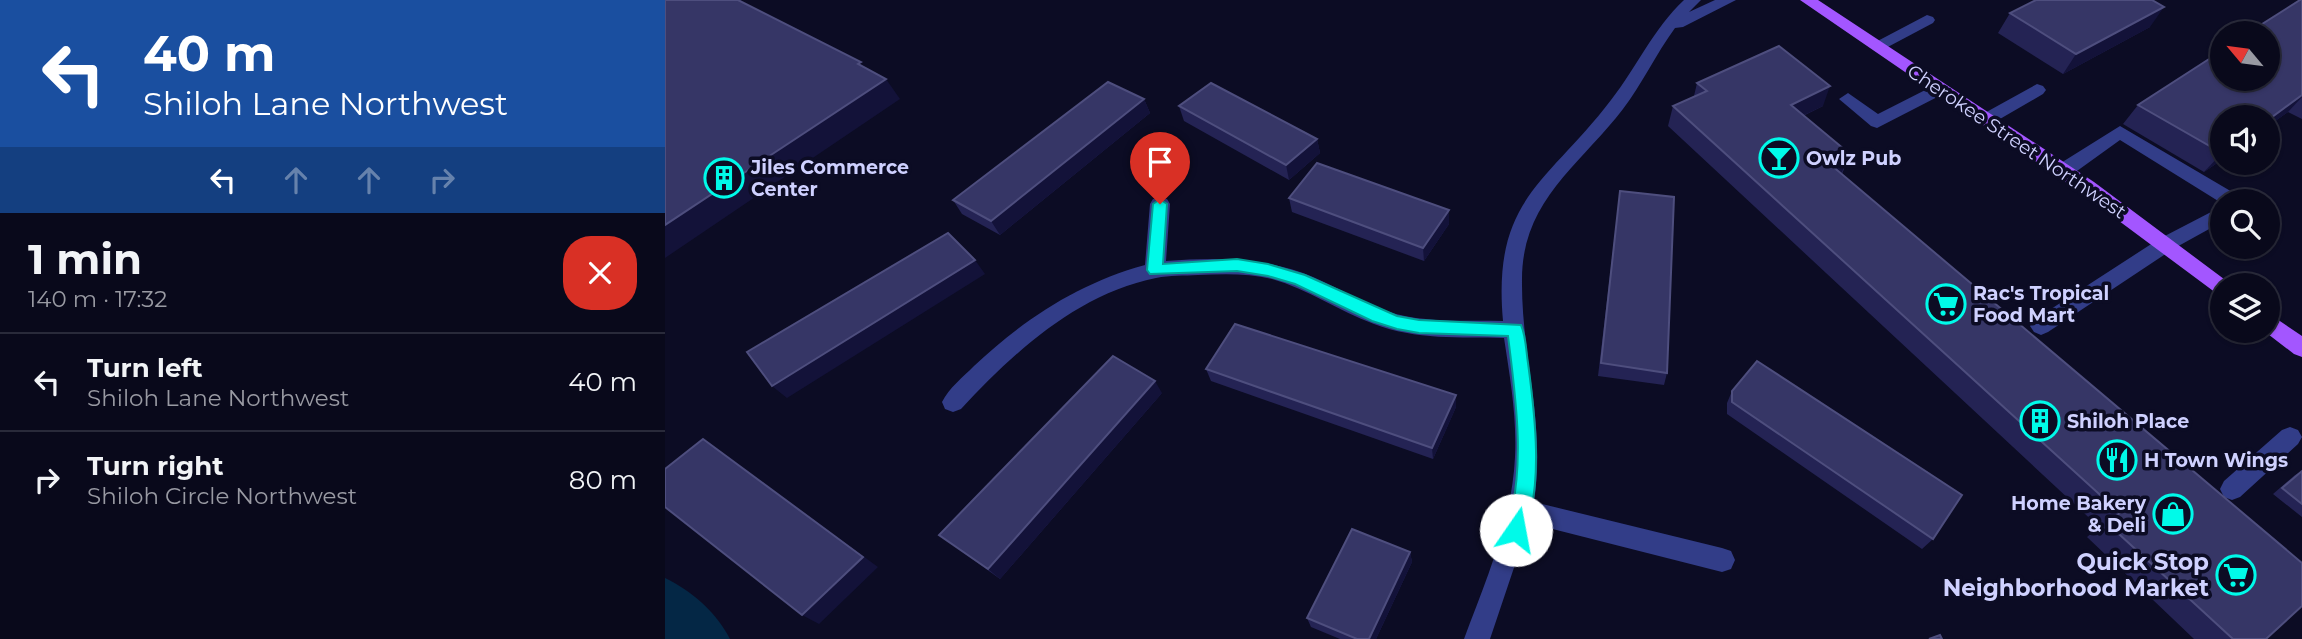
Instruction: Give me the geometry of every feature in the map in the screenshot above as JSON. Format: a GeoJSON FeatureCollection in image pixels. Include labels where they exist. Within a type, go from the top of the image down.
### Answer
{"type":"FeatureCollection","features":[{"type":"Feature","properties":{"kind":"main road","name":"Cherokee Street Northwest"},"geometry":{"type":"LineString","coordinates":[[1808,0],[2063,171],[2210,277]]}},
{"type":"Feature","properties":{"kind":"main road"},"geometry":{"type":"LineString","coordinates":[[2280,331],[2302,348]]}},
{"type":"Feature","properties":{"kind":"street"},"geometry":{"type":"LineString","coordinates":[[1477,639],[1522,510],[1527,454],[1511,261],[1523,220],[1541,191],[1619,102],[1660,33],[1693,0]]}},
{"type":"Feature","properties":{"kind":"street"},"geometry":{"type":"LineString","coordinates":[[1660,33],[1728,0]]}},
{"type":"Feature","properties":{"kind":"street"},"geometry":{"type":"LineString","coordinates":[[1878,45],[1927,20]]}},
{"type":"Feature","properties":{"kind":"street"},"geometry":{"type":"LineString","coordinates":[[1848,99],[1877,122],[1941,88]]}},
{"type":"Feature","properties":{"kind":"street"},"geometry":{"type":"LineString","coordinates":[[1987,119],[2037,90]]}},
{"type":"Feature","properties":{"kind":"street"},"geometry":{"type":"LineString","coordinates":[[2063,171],[2120,132],[2213,189]]}},
{"type":"Feature","properties":{"kind":"street"},"geometry":{"type":"LineString","coordinates":[[1155,270],[1160,204]]}},
{"type":"Feature","properties":{"kind":"street"},"geometry":{"type":"LineString","coordinates":[[2041,326],[2166,244],[2210,220]]}},
{"type":"Feature","properties":{"kind":"street"},"geometry":{"type":"LineString","coordinates":[[953,402],[985,366],[1027,332],[1096,291],[1155,270],[1237,265],[1268,270],[1300,279],[1377,317],[1397,323],[1419,327],[1515,330]]}},
{"type":"Feature","properties":{"kind":"street"},"geometry":{"type":"LineString","coordinates":[[2232,489],[2290,437]]}},
{"type":"Feature","properties":{"kind":"street"},"geometry":{"type":"LineString","coordinates":[[1522,510],[1722,560]]}},
{"type":"Feature","properties":{"kind":"water"},"geometry":{"type":"Polygon","coordinates":[[[665,578],[702,603],[718,620],[730,639],[665,639],[665,578]]]}},
{"type":"Feature","properties":{"kind":"building","name":"Jiles Commerce Center"},"geometry":{"type":"Polygon","coordinates":[[[665,0],[738,0],[861,62],[858,64],[886,79],[665,225],[665,0]]]}},
{"type":"Feature","properties":{"kind":"building"},"geometry":{"type":"Polygon","coordinates":[[[2036,0],[2152,0],[2164,7],[2076,54],[2010,13],[2036,0]]]}},
{"type":"Feature","properties":{"kind":"building"},"geometry":{"type":"Polygon","coordinates":[[[2302,0],[2302,95],[2280,111],[2280,105],[2210,105],[2210,146],[2138,105],[2210,58],[2210,91],[2280,91],[2280,21],[2267,21],[2302,0]]]}},
{"type":"Feature","properties":{"kind":"building"},"geometry":{"type":"Polygon","coordinates":[[[1779,46],[1830,86],[1791,105],[1850,154],[1831,165],[2302,563],[2302,606],[2266,639],[2233,639],[2107,523],[2120,513],[1673,106],[1707,91],[1697,83],[1779,46]]]}},
{"type":"Feature","properties":{"kind":"building"},"geometry":{"type":"Polygon","coordinates":[[[1108,82],[1144,99],[991,221],[953,200],[1108,82]]]}},
{"type":"Feature","properties":{"kind":"building"},"geometry":{"type":"Polygon","coordinates":[[[1211,83],[1317,139],[1286,165],[1179,106],[1211,83]]]}},
{"type":"Feature","properties":{"kind":"building"},"geometry":{"type":"Polygon","coordinates":[[[1317,163],[1449,210],[1423,248],[1289,198],[1317,163]]]}},
{"type":"Feature","properties":{"kind":"building"},"geometry":{"type":"Polygon","coordinates":[[[1620,191],[1674,197],[1667,373],[1601,363],[1620,191]]]}},
{"type":"Feature","properties":{"kind":"building"},"geometry":{"type":"Polygon","coordinates":[[[948,233],[975,260],[772,386],[747,352],[948,233]]]}},
{"type":"Feature","properties":{"kind":"building"},"geometry":{"type":"Polygon","coordinates":[[[1235,324],[1456,395],[1432,448],[1206,369],[1235,324]]]}},
{"type":"Feature","properties":{"kind":"building"},"geometry":{"type":"Polygon","coordinates":[[[1113,356],[1155,381],[988,569],[939,535],[1113,356]]]}},
{"type":"Feature","properties":{"kind":"building"},"geometry":{"type":"Polygon","coordinates":[[[1757,361],[1962,495],[1933,539],[1732,402],[1732,391],[1757,361]]]}},
{"type":"Feature","properties":{"kind":"building"},"geometry":{"type":"Polygon","coordinates":[[[703,439],[863,557],[802,615],[665,507],[665,469],[703,439]]]}},
{"type":"Feature","properties":{"kind":"building"},"geometry":{"type":"Polygon","coordinates":[[[2302,471],[2302,504],[2282,488],[2302,471]]]}},
{"type":"Feature","properties":{"kind":"building"},"geometry":{"type":"Polygon","coordinates":[[[1352,529],[1410,552],[1369,639],[1357,639],[1307,618],[1352,529]]]}},
{"type":"Feature","properties":{"kind":"place","name":"Owlz Pub"},"geometry":{"type":"Point","coordinates":[1779,158]}},
{"type":"Feature","properties":{"kind":"place","name":"Jiles Commerce Center"},"geometry":{"type":"Point","coordinates":[724,178]}},
{"type":"Feature","properties":{"kind":"place","name":"Rac's Tropical Food Mart"},"geometry":{"type":"Point","coordinates":[1946,304]}},
{"type":"Feature","properties":{"kind":"place","name":"Shiloh Place"},"geometry":{"type":"Point","coordinates":[2040,421]}},
{"type":"Feature","properties":{"kind":"place","name":"H Town Wings"},"geometry":{"type":"Point","coordinates":[2117,460]}},
{"type":"Feature","properties":{"kind":"place","name":"Home Bakery & Deli"},"geometry":{"type":"Point","coordinates":[2173,514]}},
{"type":"Feature","properties":{"kind":"place","name":"Quick Stop Neighborhood Market"},"geometry":{"type":"Point","coordinates":[2236,575]}},
{"type":"Feature","properties":{"kind":"route"},"geometry":{"type":"LineString","coordinates":[[1160,204],[1155,270],[1237,265],[1268,270],[1300,279],[1377,317],[1397,323],[1419,327],[1515,330],[1524,397],[1527,454],[1522,510],[1516,530]]}}]}
